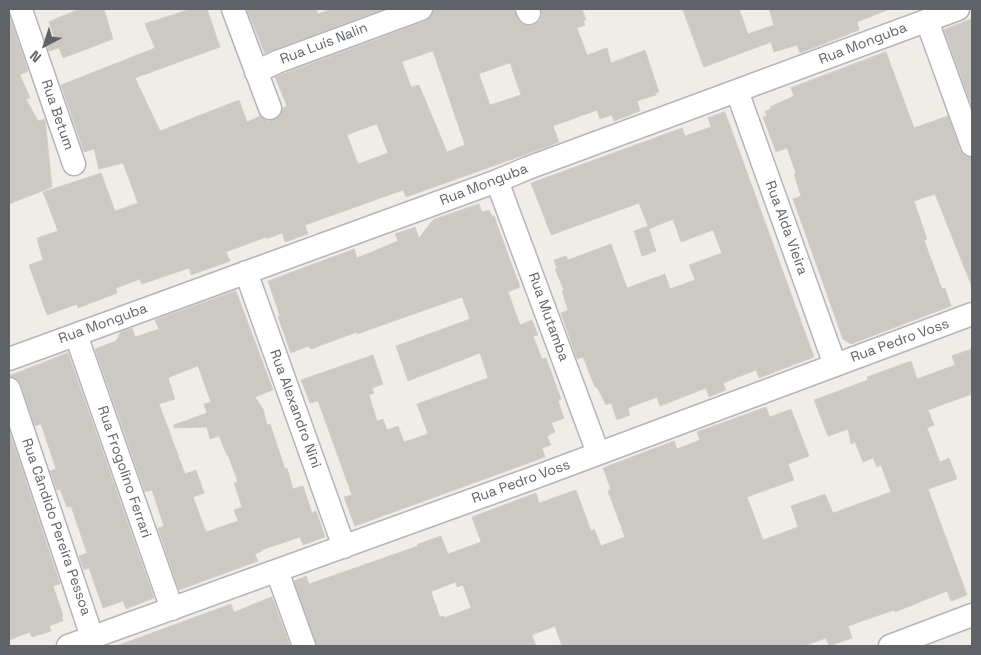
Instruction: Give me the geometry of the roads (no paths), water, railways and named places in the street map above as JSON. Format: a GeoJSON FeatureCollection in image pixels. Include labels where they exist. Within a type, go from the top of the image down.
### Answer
{"type":"FeatureCollection","features":[{"type":"Feature","properties":{"kind":"street"},"geometry":{"type":"LineString","coordinates":[[233,9],[270,108]]}},
{"type":"Feature","properties":{"kind":"street","name":"Rua Luís Nalin"},"geometry":{"type":"LineString","coordinates":[[256,72],[421,9]]}},
{"type":"Feature","properties":{"kind":"street","name":"Rua Monguba"},"geometry":{"type":"LineString","coordinates":[[9,358],[497,181],[536,164],[737,92],[958,9]]}},
{"type":"Feature","properties":{"kind":"street","name":"Rua Betum"},"geometry":{"type":"LineString","coordinates":[[18,11],[74,164]]}},
{"type":"Feature","properties":{"kind":"street"},"geometry":{"type":"LineString","coordinates":[[927,20],[972,145]]}},
{"type":"Feature","properties":{"kind":"street","name":"Rua Alda Vieira"},"geometry":{"type":"LineString","coordinates":[[737,92],[835,365]]}},
{"type":"Feature","properties":{"kind":"street","name":"Rua Mutamba"},"geometry":{"type":"LineString","coordinates":[[497,181],[598,454]]}},
{"type":"Feature","properties":{"kind":"street","name":"Rua Alexandro Nini"},"geometry":{"type":"LineString","coordinates":[[246,272],[344,547]]}},
{"type":"Feature","properties":{"kind":"street","name":"Rua Pedro Voss"},"geometry":{"type":"LineString","coordinates":[[68,646],[598,454],[972,314]]}},
{"type":"Feature","properties":{"kind":"street","name":"Rua Frogolino Ferrari"},"geometry":{"type":"LineString","coordinates":[[76,334],[172,609]]}},
{"type":"Feature","properties":{"kind":"street","name":"Rua Cândido Pereira Pessoa"},"geometry":{"type":"LineString","coordinates":[[9,389],[92,637]]}},
{"type":"Feature","properties":{"kind":"street"},"geometry":{"type":"LineString","coordinates":[[277,571],[304,646]]}},
{"type":"Feature","properties":{"kind":"street"},"geometry":{"type":"LineString","coordinates":[[890,646],[972,615]]}}]}
